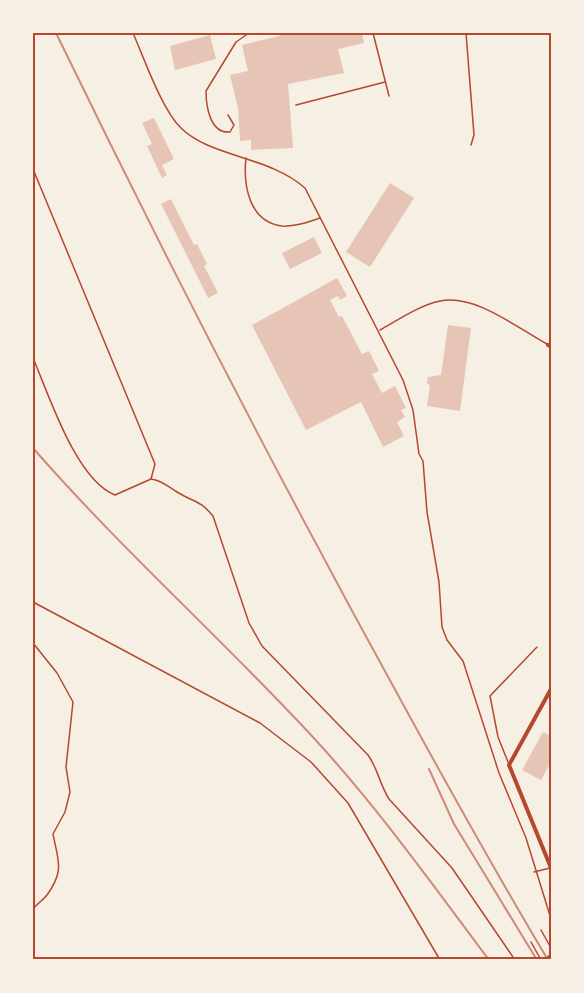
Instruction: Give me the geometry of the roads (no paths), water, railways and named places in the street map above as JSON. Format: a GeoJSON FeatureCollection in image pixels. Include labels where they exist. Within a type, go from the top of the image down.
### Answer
{"type":"FeatureCollection","features":[{"type":"Feature","properties":{"kind":"street"},"geometry":{"type":"LineString","coordinates":[[551,689],[509,765],[551,868]]}},
{"type":"Feature","properties":{"kind":"lane"},"geometry":{"type":"LineString","coordinates":[[133,33],[177,125],[197,139],[291,176],[305,188],[403,380],[413,410],[439,582],[442,627],[447,640],[463,661],[499,773],[526,838],[534,872],[551,919]]}},
{"type":"Feature","properties":{"kind":"lane"},"geometry":{"type":"LineString","coordinates":[[228,115],[234,125],[230,132],[226,133],[221,131],[207,111],[206,91],[236,42],[249,33]]}},
{"type":"Feature","properties":{"kind":"lane"},"geometry":{"type":"LineString","coordinates":[[373,33],[389,96]]}},
{"type":"Feature","properties":{"kind":"lane"},"geometry":{"type":"LineString","coordinates":[[466,33],[474,135],[471,145]]}},
{"type":"Feature","properties":{"kind":"lane"},"geometry":{"type":"LineString","coordinates":[[296,105],[385,82]]}},
{"type":"Feature","properties":{"kind":"lane"},"geometry":{"type":"LineString","coordinates":[[246,158],[247,193],[262,217],[284,226],[321,218]]}},
{"type":"Feature","properties":{"kind":"lane"},"geometry":{"type":"LineString","coordinates":[[33,169],[155,464],[151,479]]}},
{"type":"Feature","properties":{"kind":"lane"},"geometry":{"type":"LineString","coordinates":[[379,330],[434,303],[461,301],[486,311],[549,346]]}},
{"type":"Feature","properties":{"kind":"lane"},"geometry":{"type":"LineString","coordinates":[[33,358],[71,449],[103,491],[115,495],[151,479],[165,482],[177,492],[202,502],[213,516],[249,624],[262,646],[368,755],[377,768],[383,789],[389,799],[452,868],[515,960]]}},
{"type":"Feature","properties":{"kind":"lane"},"geometry":{"type":"LineString","coordinates":[[509,765],[498,737],[490,696],[537,647]]}},
{"type":"Feature","properties":{"kind":"lane"},"geometry":{"type":"LineString","coordinates":[[534,872],[551,868]]}},
{"type":"Feature","properties":{"kind":"railway"},"geometry":{"type":"LineString","coordinates":[[56,33],[141,206],[318,548],[461,809],[548,960]]}},
{"type":"Feature","properties":{"kind":"railway"},"geometry":{"type":"LineString","coordinates":[[33,448],[101,522],[311,735],[403,845],[489,960]]}},
{"type":"Feature","properties":{"kind":"railway"},"geometry":{"type":"LineString","coordinates":[[429,769],[454,824],[537,960]]}}]}
